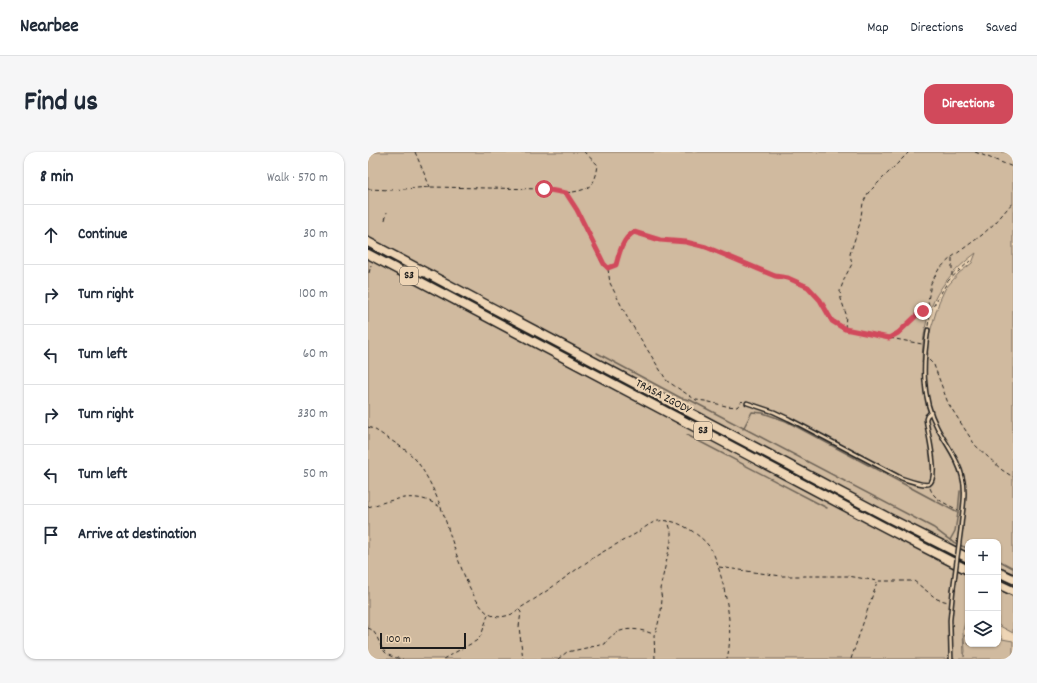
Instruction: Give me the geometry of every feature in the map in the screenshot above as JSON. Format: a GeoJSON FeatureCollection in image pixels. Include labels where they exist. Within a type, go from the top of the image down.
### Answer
{"type":"FeatureCollection","features":[{"type":"Feature","properties":{"kind":"highway","name":"TRASA ZGODY"},"geometry":{"type":"LineString","coordinates":[[368,242],[965,556]]}},
{"type":"Feature","properties":{"kind":"highway","name":"TRASA ZGODY"},"geometry":{"type":"LineString","coordinates":[[368,254],[965,568]]}},
{"type":"Feature","properties":{"kind":"highway"},"geometry":{"type":"LineString","coordinates":[[1001,574],[1013,580]]}},
{"type":"Feature","properties":{"kind":"highway"},"geometry":{"type":"LineString","coordinates":[[1001,585],[1013,591]]}},
{"type":"Feature","properties":{"kind":"lane"},"geometry":{"type":"LineString","coordinates":[[385,252],[438,291]]}},
{"type":"Feature","properties":{"kind":"lane"},"geometry":{"type":"LineString","coordinates":[[380,260],[443,282]]}},
{"type":"Feature","properties":{"kind":"lane"},"geometry":{"type":"LineString","coordinates":[[928,330],[925,360],[926,396],[930,413],[961,471],[964,484],[961,528],[950,620],[951,659]]}},
{"type":"Feature","properties":{"kind":"lane"},"geometry":{"type":"LineString","coordinates":[[747,403],[774,412],[901,478],[921,484],[928,484],[932,479],[934,470],[926,419],[930,413]]}},
{"type":"Feature","properties":{"kind":"path"},"geometry":{"type":"LineString","coordinates":[[415,152],[430,187]]}},
{"type":"Feature","properties":{"kind":"path"},"geometry":{"type":"LineString","coordinates":[[368,190],[430,187],[544,189],[566,193],[584,190],[592,184],[596,176],[598,165],[584,152]]}},
{"type":"Feature","properties":{"kind":"path"},"geometry":{"type":"LineString","coordinates":[[845,329],[846,314],[840,291],[852,264],[850,254],[860,223],[863,203],[868,193],[909,152]]}},
{"type":"Feature","properties":{"kind":"path"},"geometry":{"type":"LineString","coordinates":[[975,152],[1013,167]]}},
{"type":"Feature","properties":{"kind":"path"},"geometry":{"type":"LineString","coordinates":[[566,193],[577,210],[604,264],[608,268],[610,283],[627,317],[667,381],[696,400],[737,407],[742,401],[747,403]]}},
{"type":"Feature","properties":{"kind":"path"},"geometry":{"type":"LineString","coordinates":[[928,330],[930,312],[928,301],[931,283],[940,269],[952,257],[982,235],[996,222],[1013,202]]}},
{"type":"Feature","properties":{"kind":"path"},"geometry":{"type":"LineString","coordinates":[[385,220],[387,212]]}},
{"type":"Feature","properties":{"kind":"path"},"geometry":{"type":"LineString","coordinates":[[608,268],[616,265],[624,243],[629,235],[634,232],[660,240],[686,242],[706,247],[775,276],[788,278],[808,287],[820,300],[832,321],[845,329],[926,345]]}},
{"type":"Feature","properties":{"kind":"path"},"geometry":{"type":"LineString","coordinates":[[952,257],[952,277]]}},
{"type":"Feature","properties":{"kind":"path"},"geometry":{"type":"LineString","coordinates":[[930,312],[948,281],[971,260]]}},
{"type":"Feature","properties":{"kind":"path"},"geometry":{"type":"LineString","coordinates":[[369,273],[371,265]]}},
{"type":"Feature","properties":{"kind":"path"},"geometry":{"type":"LineString","coordinates":[[889,338],[898,333],[923,311],[930,312]]}},
{"type":"Feature","properties":{"kind":"path"},"geometry":{"type":"LineString","coordinates":[[925,360],[931,361],[934,365],[948,403],[975,445],[1002,470],[1013,477]]}},
{"type":"Feature","properties":{"kind":"path"},"geometry":{"type":"LineString","coordinates":[[368,427],[374,428],[410,453],[427,476],[440,507],[461,569],[473,595],[481,608],[488,615],[502,617],[512,614],[540,596],[591,559],[656,521],[668,521],[684,526],[708,544],[715,555],[726,598],[730,640],[727,659]]}},
{"type":"Feature","properties":{"kind":"path"},"geometry":{"type":"LineString","coordinates":[[928,484],[932,493],[938,499],[962,512]]}},
{"type":"Feature","properties":{"kind":"path"},"geometry":{"type":"LineString","coordinates":[[368,507],[392,499],[410,497],[432,501],[440,507]]}},
{"type":"Feature","properties":{"kind":"path"},"geometry":{"type":"LineString","coordinates":[[655,659],[654,634],[658,628],[661,612],[662,599],[660,589],[671,541],[671,531],[668,521]]}},
{"type":"Feature","properties":{"kind":"path"},"geometry":{"type":"LineString","coordinates":[[718,567],[781,576],[848,576],[878,581],[914,581],[936,599],[952,603]]}},
{"type":"Feature","properties":{"kind":"path"},"geometry":{"type":"LineString","coordinates":[[851,659],[878,581]]}},
{"type":"Feature","properties":{"kind":"path"},"geometry":{"type":"LineString","coordinates":[[518,609],[520,612],[519,627],[523,659]]}},
{"type":"Feature","properties":{"kind":"path"},"geometry":{"type":"LineString","coordinates":[[443,659],[476,641],[481,636],[488,615]]}},
{"type":"Feature","properties":{"kind":"path"},"geometry":{"type":"LineString","coordinates":[[368,628],[374,632],[381,647],[386,653],[394,658],[403,659]]}},
{"type":"Feature","properties":{"kind":"path"},"geometry":{"type":"LineString","coordinates":[[558,659],[567,652],[605,644],[612,634],[624,630],[642,630],[654,634]]}},
{"type":"Feature","properties":{"kind":"shaded area"},"geometry":{"type":"Polygon","coordinates":[[[368,152],[1013,152],[1013,633],[1001,627],[1001,539],[965,539],[965,623],[963,630],[964,657],[965,635],[965,647],[1001,647],[1001,637],[1002,639],[1013,641],[1013,659],[368,659],[368,152]],[[976,253],[950,276],[934,300],[925,329],[922,363],[925,363],[928,354],[926,345],[939,302],[945,289],[959,273],[972,263],[976,253]]]}},
{"type":"Feature","properties":{"kind":"waterway"},"geometry":{"type":"LineString","coordinates":[[597,353],[681,398],[690,400],[934,528],[946,537],[965,547]]}},
{"type":"Feature","properties":{"kind":"waterway"},"geometry":{"type":"LineString","coordinates":[[743,429],[752,412],[763,413],[786,421],[958,513],[955,531],[950,540]]}},
{"type":"Feature","properties":{"kind":"waterway"},"geometry":{"type":"LineString","coordinates":[[687,435],[827,508]]}},
{"type":"Feature","properties":{"kind":"waterway"},"geometry":{"type":"LineString","coordinates":[[958,513],[960,491]]}},
{"type":"Feature","properties":{"kind":"waterway"},"geometry":{"type":"LineString","coordinates":[[1001,562],[1013,568]]}},
{"type":"Feature","properties":{"kind":"route"},"geometry":{"type":"LineString","coordinates":[[544,189],[566,193],[577,210],[604,264],[608,268],[616,265],[624,243],[629,235],[634,232],[660,240],[686,242],[706,247],[775,276],[788,278],[808,287],[820,300],[832,321],[845,329],[889,338],[898,333],[923,311]]}}]}
